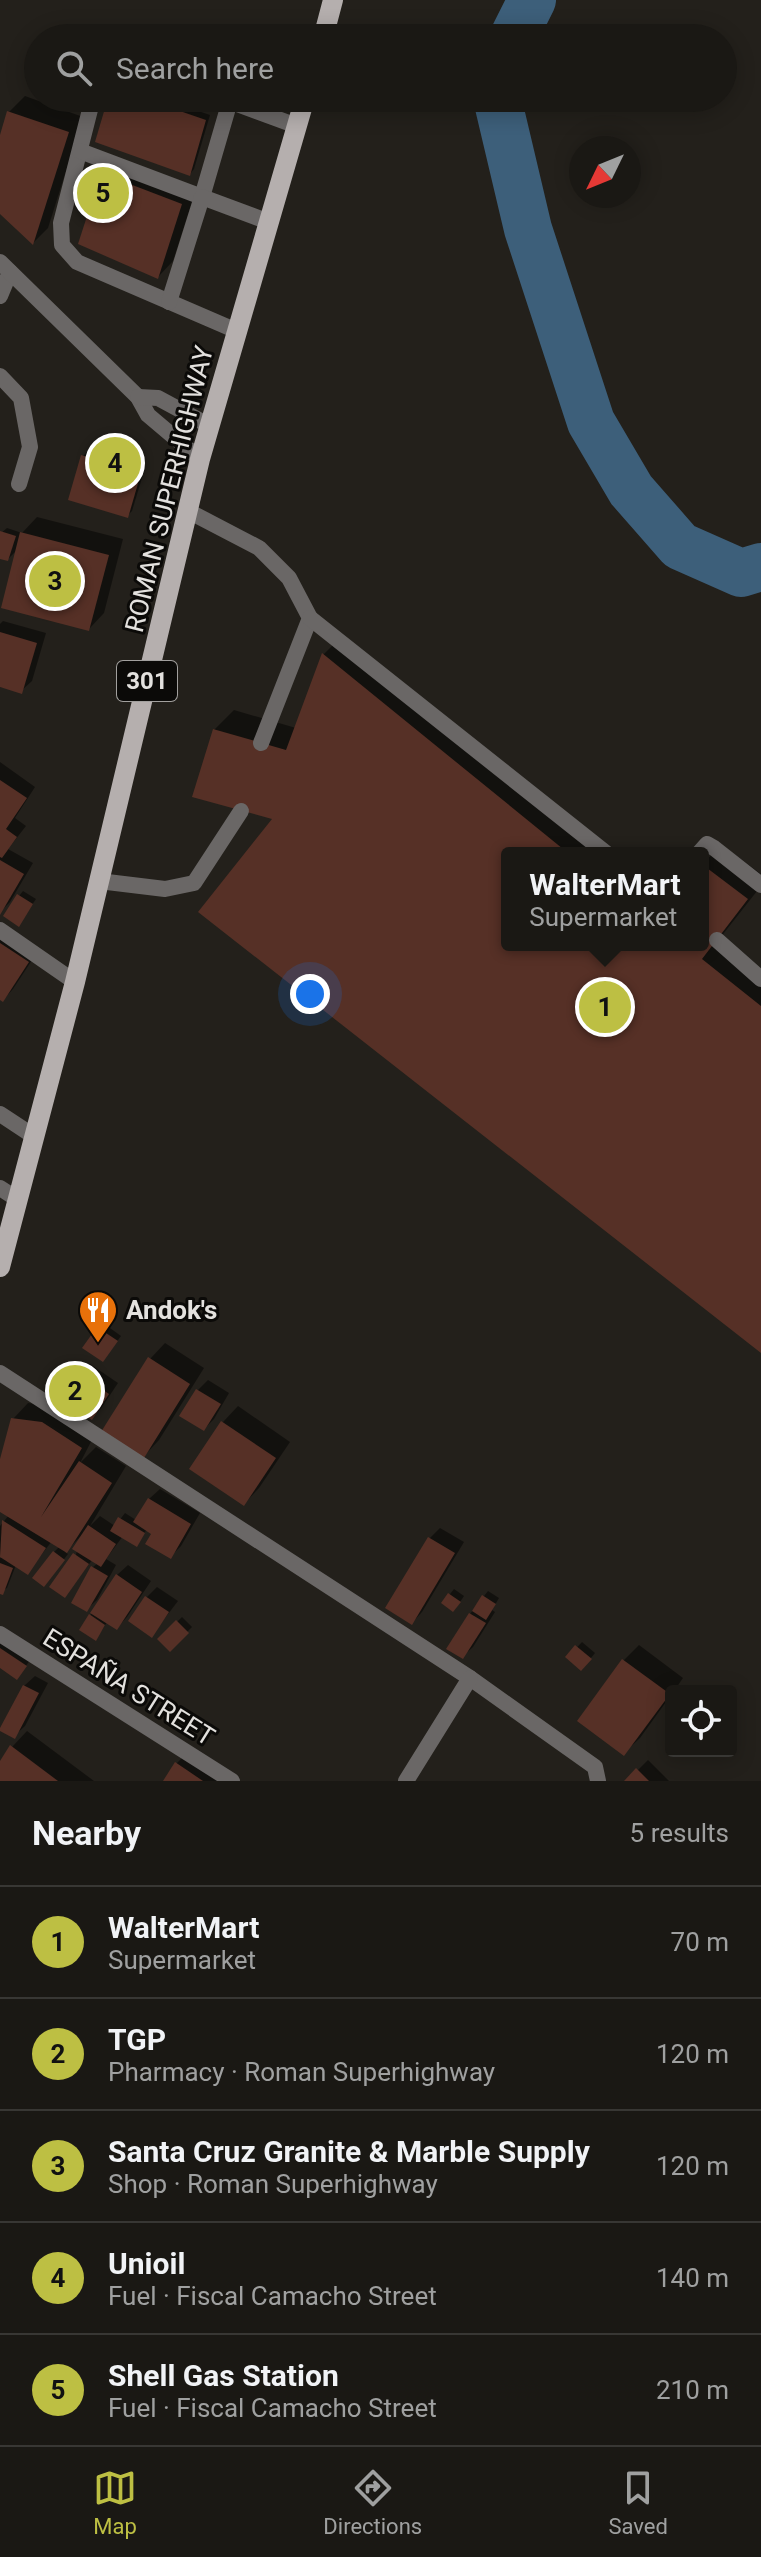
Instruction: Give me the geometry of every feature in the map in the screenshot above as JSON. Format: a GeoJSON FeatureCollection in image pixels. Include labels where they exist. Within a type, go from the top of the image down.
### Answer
{"type":"FeatureCollection","features":[{"type":"Feature","properties":{"kind":"main road"},"geometry":{"type":"LineString","coordinates":[[327,24],[333,0]]}},
{"type":"Feature","properties":{"kind":"main road","name":"ROMAN SUPERHIGHWAY"},"geometry":{"type":"LineString","coordinates":[[0,1267],[8,1194],[35,1137],[200,459],[301,112]]}},
{"type":"Feature","properties":{"kind":"street"},"geometry":{"type":"LineString","coordinates":[[90,112],[61,223],[62,245],[77,262],[237,331]]}},
{"type":"Feature","properties":{"kind":"street"},"geometry":{"type":"LineString","coordinates":[[169,302],[202,197],[221,112]]}},
{"type":"Feature","properties":{"kind":"street"},"geometry":{"type":"LineString","coordinates":[[258,112],[297,126]]}},
{"type":"Feature","properties":{"kind":"street"},"geometry":{"type":"LineString","coordinates":[[80,151],[269,222]]}},
{"type":"Feature","properties":{"kind":"street"},"geometry":{"type":"LineString","coordinates":[[0,296],[5,267]]}},
{"type":"Feature","properties":{"kind":"street"},"geometry":{"type":"LineString","coordinates":[[5,267],[138,397],[148,415],[200,459]]}},
{"type":"Feature","properties":{"kind":"street"},"geometry":{"type":"LineString","coordinates":[[0,376],[21,398],[30,447],[19,484]]}},
{"type":"Feature","properties":{"kind":"street"},"geometry":{"type":"LineString","coordinates":[[138,397],[158,398],[210,426]]}},
{"type":"Feature","properties":{"kind":"street"},"geometry":{"type":"LineString","coordinates":[[188,511],[259,548],[289,578],[310,618],[598,847]]}},
{"type":"Feature","properties":{"kind":"street"},"geometry":{"type":"LineString","coordinates":[[261,743],[310,618]]}},
{"type":"Feature","properties":{"kind":"street"},"geometry":{"type":"LineString","coordinates":[[99,881],[165,889],[194,883],[241,811]]}},
{"type":"Feature","properties":{"kind":"street"},"geometry":{"type":"LineString","coordinates":[[704,847],[707,844],[761,885]]}},
{"type":"Feature","properties":{"kind":"street"},"geometry":{"type":"LineString","coordinates":[[0,930],[75,982]]}},
{"type":"Feature","properties":{"kind":"street"},"geometry":{"type":"LineString","coordinates":[[717,940],[761,979]]}},
{"type":"Feature","properties":{"kind":"street"},"geometry":{"type":"LineString","coordinates":[[0,1114],[35,1137]]}},
{"type":"Feature","properties":{"kind":"street"},"geometry":{"type":"LineString","coordinates":[[0,1373],[470,1678],[595,1767],[598,1781]]}},
{"type":"Feature","properties":{"kind":"street","name":"ESPAÑA STREET"},"geometry":{"type":"LineString","coordinates":[[0,1634],[232,1781]]}},
{"type":"Feature","properties":{"kind":"street"},"geometry":{"type":"LineString","coordinates":[[406,1781],[470,1678]]}},
{"type":"Feature","properties":{"kind":"building"},"geometry":{"type":"Polygon","coordinates":[[[7,111],[69,132],[33,245],[0,214],[0,135],[7,111]]]}},
{"type":"Feature","properties":{"kind":"building"},"geometry":{"type":"Polygon","coordinates":[[[104,112],[183,112],[206,120],[190,176],[95,142],[104,112]]]}},
{"type":"Feature","properties":{"kind":"building"},"geometry":{"type":"Polygon","coordinates":[[[101,173],[182,204],[158,279],[78,244],[101,173]]]}},
{"type":"Feature","properties":{"kind":"building"},"geometry":{"type":"Polygon","coordinates":[[[81,455],[141,473],[128,518],[68,500],[81,455]]]}},
{"type":"Feature","properties":{"kind":"building"},"geometry":{"type":"Polygon","coordinates":[[[0,531],[16,536],[8,561],[0,559],[0,531]]]}},
{"type":"Feature","properties":{"kind":"building"},"geometry":{"type":"Polygon","coordinates":[[[20,532],[109,555],[89,631],[1,608],[20,532]]]}},
{"type":"Feature","properties":{"kind":"building"},"geometry":{"type":"Polygon","coordinates":[[[0,632],[37,643],[22,694],[0,687],[0,632]]]}},
{"type":"Feature","properties":{"kind":"building"},"geometry":{"type":"Polygon","coordinates":[[[322,653],[561,847],[501,847],[501,951],[708,951],[702,959],[761,1006],[761,1353],[198,912],[272,819],[192,797],[213,729],[286,750],[322,653]]]}},
{"type":"Feature","properties":{"kind":"building"},"geometry":{"type":"Polygon","coordinates":[[[0,780],[27,798],[6,829],[17,837],[2,858],[0,857],[0,780]]]}},
{"type":"Feature","properties":{"kind":"building"},"geometry":{"type":"Polygon","coordinates":[[[0,860],[24,874],[0,915],[0,860]]]}},
{"type":"Feature","properties":{"kind":"building"},"geometry":{"type":"Polygon","coordinates":[[[709,870],[748,899],[709,950],[709,870]]]}},
{"type":"Feature","properties":{"kind":"building"},"geometry":{"type":"Polygon","coordinates":[[[17,894],[33,904],[19,927],[3,916],[17,894]]]}},
{"type":"Feature","properties":{"kind":"building"},"geometry":{"type":"Polygon","coordinates":[[[0,943],[29,962],[3,1002],[0,1000],[0,943]]]}},
{"type":"Feature","properties":{"kind":"building"},"geometry":{"type":"Polygon","coordinates":[[[97,1327],[118,1341],[103,1362],[82,1348],[97,1327]]]}},
{"type":"Feature","properties":{"kind":"building"},"geometry":{"type":"Polygon","coordinates":[[[148,1357],[190,1384],[144,1458],[101,1432],[148,1357]]]}},
{"type":"Feature","properties":{"kind":"building"},"geometry":{"type":"Polygon","coordinates":[[[79,1373],[109,1394],[92,1420],[61,1400],[79,1373]]]}},
{"type":"Feature","properties":{"kind":"building"},"geometry":{"type":"Polygon","coordinates":[[[196,1389],[221,1404],[204,1431],[179,1416],[196,1389]]]}},
{"type":"Feature","properties":{"kind":"building"},"geometry":{"type":"Polygon","coordinates":[[[11,1418],[42,1422],[82,1448],[41,1517],[79,1461],[112,1483],[67,1553],[0,1512],[0,1459],[11,1418]]]}},
{"type":"Feature","properties":{"kind":"building"},"geometry":{"type":"Polygon","coordinates":[[[221,1421],[276,1458],[244,1506],[189,1469],[221,1421]]]}},
{"type":"Feature","properties":{"kind":"building"},"geometry":{"type":"Polygon","coordinates":[[[148,1498],[191,1524],[171,1559],[145,1544],[151,1534],[133,1522],[148,1498]]]}},
{"type":"Feature","properties":{"kind":"building"},"geometry":{"type":"Polygon","coordinates":[[[118,1517],[145,1533],[137,1547],[110,1531],[118,1517]]]}},
{"type":"Feature","properties":{"kind":"building"},"geometry":{"type":"Polygon","coordinates":[[[2,1520],[46,1548],[28,1575],[0,1557],[2,1520]]]}},
{"type":"Feature","properties":{"kind":"building"},"geometry":{"type":"Polygon","coordinates":[[[88,1525],[116,1544],[101,1567],[72,1549],[88,1525]]]}},
{"type":"Feature","properties":{"kind":"building"},"geometry":{"type":"Polygon","coordinates":[[[428,1537],[455,1553],[412,1625],[385,1608],[428,1537]]]}},
{"type":"Feature","properties":{"kind":"building"},"geometry":{"type":"Polygon","coordinates":[[[53,1551],[65,1560],[44,1587],[32,1578],[53,1551]]]}},
{"type":"Feature","properties":{"kind":"building"},"geometry":{"type":"Polygon","coordinates":[[[73,1553],[89,1564],[65,1598],[49,1587],[73,1553]]]}},
{"type":"Feature","properties":{"kind":"building"},"geometry":{"type":"Polygon","coordinates":[[[0,1563],[13,1568],[3,1595],[0,1594],[0,1563]]]}},
{"type":"Feature","properties":{"kind":"building"},"geometry":{"type":"Polygon","coordinates":[[[91,1566],[108,1576],[87,1612],[71,1603],[91,1566]]]}},
{"type":"Feature","properties":{"kind":"building"},"geometry":{"type":"Polygon","coordinates":[[[116,1574],[142,1592],[117,1630],[90,1613],[116,1574]]]}},
{"type":"Feature","properties":{"kind":"building"},"geometry":{"type":"Polygon","coordinates":[[[448,1593],[461,1602],[453,1612],[441,1603],[448,1593]]]}},
{"type":"Feature","properties":{"kind":"building"},"geometry":{"type":"Polygon","coordinates":[[[482,1595],[496,1604],[486,1620],[472,1611],[482,1595]]]}},
{"type":"Feature","properties":{"kind":"building"},"geometry":{"type":"Polygon","coordinates":[[[145,1596],[169,1612],[152,1638],[128,1621],[145,1596]]]}},
{"type":"Feature","properties":{"kind":"building"},"geometry":{"type":"Polygon","coordinates":[[[469,1613],[486,1623],[463,1659],[446,1649],[469,1613]]]}},
{"type":"Feature","properties":{"kind":"building"},"geometry":{"type":"Polygon","coordinates":[[[89,1614],[105,1625],[96,1641],[79,1630],[89,1614]]]}},
{"type":"Feature","properties":{"kind":"building"},"geometry":{"type":"Polygon","coordinates":[[[176,1620],[189,1633],[170,1652],[157,1639],[176,1620]]]}},
{"type":"Feature","properties":{"kind":"building"},"geometry":{"type":"Polygon","coordinates":[[[575,1645],[592,1659],[581,1671],[565,1657],[575,1645]]]}},
{"type":"Feature","properties":{"kind":"building"},"geometry":{"type":"Polygon","coordinates":[[[0,1648],[27,1666],[17,1680],[0,1668],[0,1648]]]}},
{"type":"Feature","properties":{"kind":"building"},"geometry":{"type":"Polygon","coordinates":[[[622,1659],[665,1690],[665,1701],[624,1756],[577,1721],[622,1659]]]}},
{"type":"Feature","properties":{"kind":"building"},"geometry":{"type":"Polygon","coordinates":[[[23,1685],[39,1693],[15,1739],[0,1731],[0,1728],[23,1685]]]}},
{"type":"Feature","properties":{"kind":"building"},"geometry":{"type":"Polygon","coordinates":[[[10,1745],[58,1781],[0,1781],[0,1761],[10,1745]]]}},
{"type":"Feature","properties":{"kind":"building"},"geometry":{"type":"Polygon","coordinates":[[[175,1762],[203,1781],[163,1781],[175,1762]]]}},
{"type":"Feature","properties":{"kind":"building"},"geometry":{"type":"Polygon","coordinates":[[[636,1768],[649,1781],[624,1781],[636,1768]]]}},
{"type":"Feature","properties":{"kind":"waterway"},"geometry":{"type":"LineString","coordinates":[[520,24],[532,0]]}},
{"type":"Feature","properties":{"kind":"waterway"},"geometry":{"type":"LineString","coordinates":[[500,112],[528,229],[591,422],[631,490],[680,546],[741,573],[761,567]]}},
{"type":"Feature","properties":{"kind":"place","name":"Shell Gas Station"},"geometry":{"type":"Point","coordinates":[103,193]}},
{"type":"Feature","properties":{"kind":"place","name":"Unioil"},"geometry":{"type":"Point","coordinates":[115,463]}},
{"type":"Feature","properties":{"kind":"place","name":"Santa Cruz Granite & Marble Supply"},"geometry":{"type":"Point","coordinates":[55,581]}},
{"type":"Feature","properties":{"kind":"place","name":"WalterMart"},"geometry":{"type":"Point","coordinates":[605,1007]}},
{"type":"Feature","properties":{"kind":"place","name":"Andok's"},"geometry":{"type":"Point","coordinates":[98,1344]}},
{"type":"Feature","properties":{"kind":"place","name":"TGP"},"geometry":{"type":"Point","coordinates":[75,1391]}}]}
